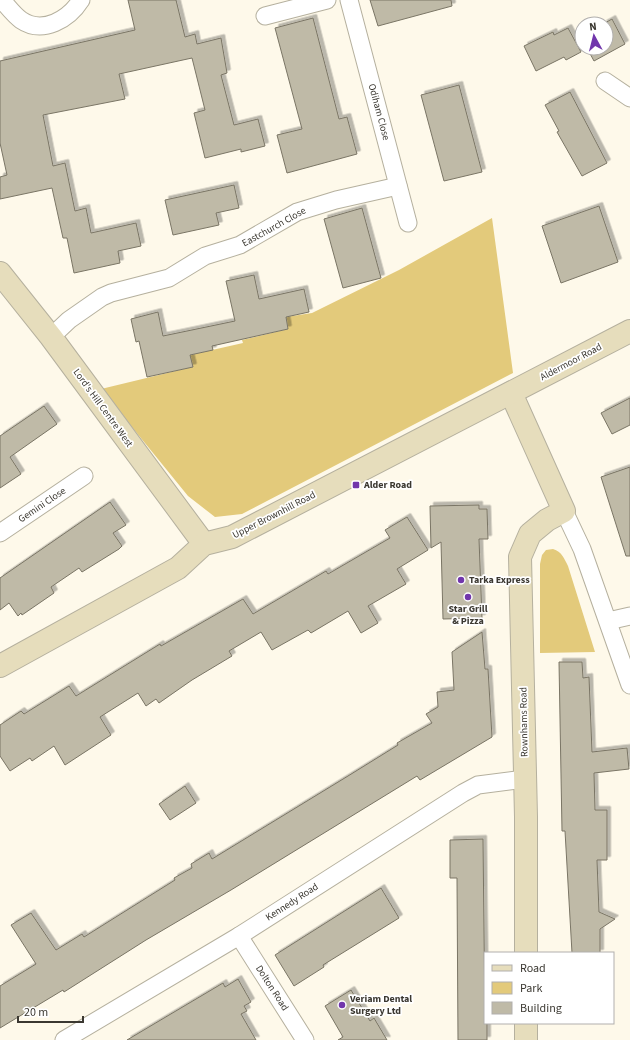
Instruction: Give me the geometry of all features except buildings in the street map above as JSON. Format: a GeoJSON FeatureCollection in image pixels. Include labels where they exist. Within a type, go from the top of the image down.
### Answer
{"type":"FeatureCollection","features":[{"type":"Feature","properties":{"kind":"street"},"geometry":{"type":"LineString","coordinates":[[2,0],[22,21],[33,25],[48,25],[63,20],[82,0]]}},
{"type":"Feature","properties":{"kind":"street"},"geometry":{"type":"LineString","coordinates":[[265,16],[327,0]]}},
{"type":"Feature","properties":{"kind":"street","name":"Odiham Close"},"geometry":{"type":"LineString","coordinates":[[350,0],[408,223]]}},
{"type":"Feature","properties":{"kind":"street"},"geometry":{"type":"LineString","coordinates":[[605,81],[630,98]]}},
{"type":"Feature","properties":{"kind":"street","name":"Eastchurch Close"},"geometry":{"type":"LineString","coordinates":[[51,337],[69,320],[102,297],[111,293],[169,278],[205,256],[240,245],[297,212],[336,200],[398,186]]}},
{"type":"Feature","properties":{"kind":"street","name":"Lord's Hill Centre West"},"geometry":{"type":"LineString","coordinates":[[0,273],[51,337],[204,544]]}},
{"type":"Feature","properties":{"kind":"street","name":"Aldermoor Road"},"geometry":{"type":"LineString","coordinates":[[511,393],[630,331]]}},
{"type":"Feature","properties":{"kind":"street"},"geometry":{"type":"LineString","coordinates":[[511,393],[582,549],[630,685]]}},
{"type":"Feature","properties":{"kind":"street","name":"Upper Brownhill Road"},"geometry":{"type":"LineString","coordinates":[[0,666],[178,568],[204,544],[232,537],[511,393]]}},
{"type":"Feature","properties":{"kind":"street","name":"Gemini Close"},"geometry":{"type":"LineString","coordinates":[[0,533],[84,476]]}},
{"type":"Feature","properties":{"kind":"street","name":"Rownhams Road"},"geometry":{"type":"LineString","coordinates":[[526,952],[525,779],[520,557],[530,534],[547,520],[564,511]]}},
{"type":"Feature","properties":{"kind":"street"},"geometry":{"type":"LineString","coordinates":[[608,621],[630,616]]}},
{"type":"Feature","properties":{"kind":"street","name":"Kennedy Road"},"geometry":{"type":"LineString","coordinates":[[64,1040],[239,936],[478,785],[525,779]]}},
{"type":"Feature","properties":{"kind":"street","name":"Dolton Road"},"geometry":{"type":"LineString","coordinates":[[239,936],[305,1040]]}},
{"type":"Feature","properties":{"kind":"street"},"geometry":{"type":"LineString","coordinates":[[526,1024],[526,1040]]}},
{"type":"Feature","properties":{"kind":"green space"},"geometry":{"type":"Polygon","coordinates":[[[492,218],[513,373],[242,514],[215,517],[188,496],[101,389],[192,367],[190,355],[243,343],[242,340],[288,329],[286,317],[312,313],[399,270],[492,218]]]}},
{"type":"Feature","properties":{"kind":"green space"},"geometry":{"type":"Polygon","coordinates":[[[553,549],[561,554],[568,566],[595,652],[540,653],[540,564],[542,555],[546,550],[553,549]]]}},
{"type":"Feature","properties":{"kind":"place","name":"Alder Road"},"geometry":{"type":"Point","coordinates":[356,485]}},
{"type":"Feature","properties":{"kind":"place","name":"Tarka Express"},"geometry":{"type":"Point","coordinates":[461,580]}},
{"type":"Feature","properties":{"kind":"place","name":"Star Grill & Pizza"},"geometry":{"type":"Point","coordinates":[468,597]}},
{"type":"Feature","properties":{"kind":"place","name":"Veriam Dental Surgery Ltd"},"geometry":{"type":"Point","coordinates":[342,1005]}}]}
